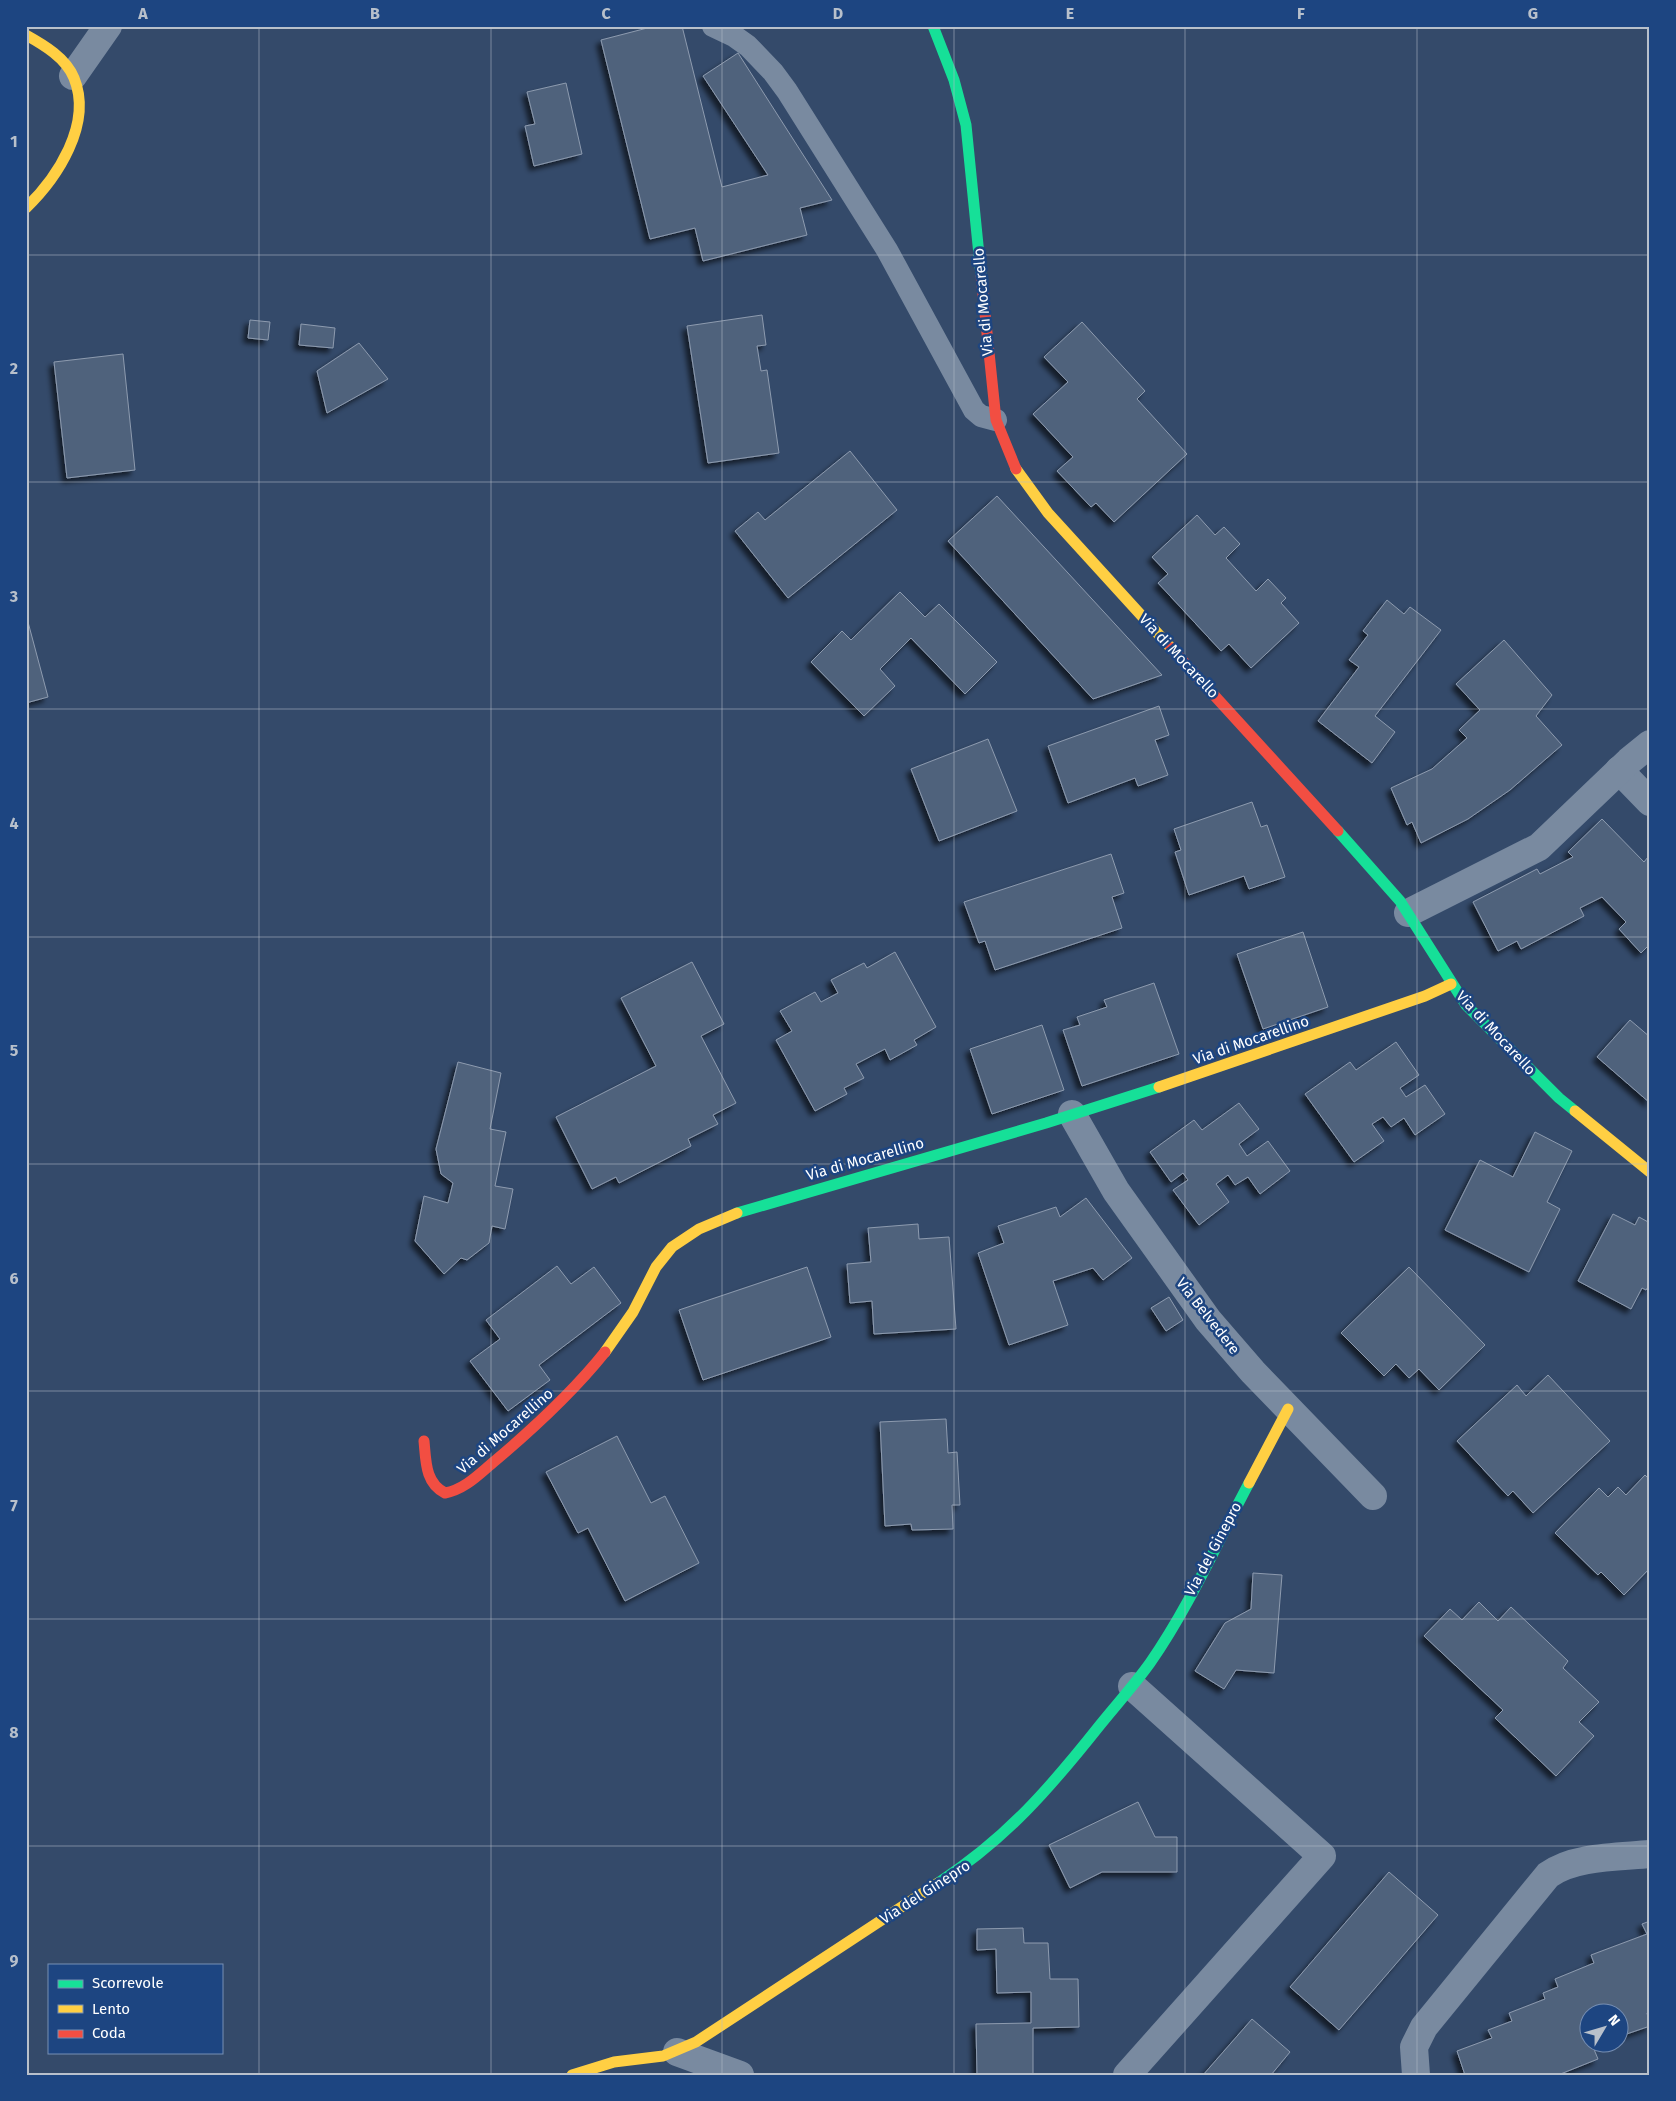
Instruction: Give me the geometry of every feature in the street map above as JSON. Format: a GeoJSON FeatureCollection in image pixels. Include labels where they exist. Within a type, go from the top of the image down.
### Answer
{"type":"FeatureCollection","features":[{"type":"Feature","properties":{"kind":"street"},"geometry":{"type":"LineString","coordinates":[[73,76],[108,26]]}},
{"type":"Feature","properties":{"kind":"street","name":"Via di Mocarello"},"geometry":{"type":"LineString","coordinates":[[933,26],[954,80],[966,125],[996,420],[1009,458],[1016,470],[1048,513],[1353,844],[1408,913],[1466,1005],[1559,1098],[1650,1172]]}},
{"type":"Feature","properties":{"kind":"street"},"geometry":{"type":"LineString","coordinates":[[26,35],[48,49],[73,76],[79,101],[76,124],[67,150],[44,189],[26,208]]}},
{"type":"Feature","properties":{"kind":"street"},"geometry":{"type":"LineString","coordinates":[[1408,913],[1539,847],[1553,836],[1619,770],[1650,744]]}},
{"type":"Feature","properties":{"kind":"street"},"geometry":{"type":"LineString","coordinates":[[1619,770],[1650,802]]}},
{"type":"Feature","properties":{"kind":"street","name":"Via di Mocarellino"},"geometry":{"type":"LineString","coordinates":[[424,1441],[433,1485],[438,1490],[445,1492],[452,1492],[465,1486],[534,1429],[569,1396],[627,1323],[652,1270],[662,1257],[678,1242],[698,1230],[764,1203],[1072,1114],[1233,1062],[1425,996],[1451,984]]}},
{"type":"Feature","properties":{"kind":"street","name":"Via Belvedere"},"geometry":{"type":"LineString","coordinates":[[1072,1114],[1116,1191],[1229,1346],[1373,1496]]}},
{"type":"Feature","properties":{"kind":"street","name":"Via del Ginepro"},"geometry":{"type":"LineString","coordinates":[[572,2075],[614,2062],[663,2056],[677,2052],[714,2031],[981,1854],[1052,1785],[1150,1663],[1174,1624],[1288,1408]]}},
{"type":"Feature","properties":{"kind":"street"},"geometry":{"type":"LineString","coordinates":[[1127,2075],[1322,1856],[1132,1686]]}},
{"type":"Feature","properties":{"kind":"street"},"geometry":{"type":"LineString","coordinates":[[1416,2075],[1414,2047],[1424,2027],[1548,1875],[1556,1868],[1578,1862],[1650,1854]]}},
{"type":"Feature","properties":{"kind":"street"},"geometry":{"type":"LineString","coordinates":[[677,2052],[740,2075]]}},
{"type":"Feature","properties":{"kind":"lane"},"geometry":{"type":"LineString","coordinates":[[713,26],[734,36],[748,46],[774,72],[887,250],[974,410],[981,416],[996,420]]}},
{"type":"Feature","properties":{"kind":"building"},"geometry":{"type":"Polygon","coordinates":[[[655,26],[682,26],[722,187],[768,175],[703,76],[738,53],[832,200],[800,208],[807,235],[703,261],[695,228],[650,239],[601,40],[655,26]]]}},
{"type":"Feature","properties":{"kind":"building"},"geometry":{"type":"Polygon","coordinates":[[[566,83],[582,154],[534,166],[525,126],[535,124],[527,92],[566,83]]]}},
{"type":"Feature","properties":{"kind":"building"},"geometry":{"type":"Polygon","coordinates":[[[762,315],[766,345],[757,346],[761,371],[767,370],[779,453],[708,463],[687,326],[762,315]]]}},
{"type":"Feature","properties":{"kind":"building"},"geometry":{"type":"Polygon","coordinates":[[[250,320],[270,322],[268,340],[248,338],[250,320]]]}},
{"type":"Feature","properties":{"kind":"building"},"geometry":{"type":"Polygon","coordinates":[[[1082,322],[1145,391],[1137,399],[1187,454],[1114,522],[1096,503],[1091,507],[1057,471],[1073,457],[1033,414],[1068,382],[1044,357],[1082,322]]]}},
{"type":"Feature","properties":{"kind":"building"},"geometry":{"type":"Polygon","coordinates":[[[301,324],[335,328],[333,348],[299,345],[301,324]]]}},
{"type":"Feature","properties":{"kind":"building"},"geometry":{"type":"Polygon","coordinates":[[[359,343],[388,379],[327,413],[317,371],[359,343]]]}},
{"type":"Feature","properties":{"kind":"building"},"geometry":{"type":"Polygon","coordinates":[[[123,354],[135,470],[67,478],[54,362],[123,354]]]}},
{"type":"Feature","properties":{"kind":"building"},"geometry":{"type":"Polygon","coordinates":[[[850,451],[897,510],[788,598],[735,531],[758,512],[765,520],[850,451]]]}},
{"type":"Feature","properties":{"kind":"building"},"geometry":{"type":"Polygon","coordinates":[[[997,496],[1162,675],[1093,699],[948,541],[997,496]]]}},
{"type":"Feature","properties":{"kind":"building"},"geometry":{"type":"Polygon","coordinates":[[[1197,515],[1215,535],[1224,527],[1240,544],[1226,558],[1256,591],[1268,579],[1286,598],[1281,603],[1299,623],[1251,668],[1229,644],[1221,651],[1158,583],[1168,574],[1152,557],[1197,515]]]}},
{"type":"Feature","properties":{"kind":"building"},"geometry":{"type":"Polygon","coordinates":[[[900,592],[925,617],[939,604],[997,662],[965,694],[911,638],[880,669],[895,686],[864,716],[811,662],[842,631],[851,640],[900,592]]]}},
{"type":"Feature","properties":{"kind":"building"},"geometry":{"type":"Polygon","coordinates":[[[1387,600],[1404,614],[1410,607],[1441,630],[1375,716],[1395,732],[1372,763],[1318,721],[1359,667],[1349,660],[1368,635],[1363,631],[1387,600]]]}},
{"type":"Feature","properties":{"kind":"building"},"geometry":{"type":"Polygon","coordinates":[[[28,622],[48,697],[26,703],[26,623],[28,622]]]}},
{"type":"Feature","properties":{"kind":"building"},"geometry":{"type":"Polygon","coordinates":[[[1504,640],[1552,695],[1536,716],[1562,745],[1510,790],[1468,819],[1421,843],[1412,822],[1407,825],[1391,788],[1432,769],[1467,738],[1459,730],[1480,710],[1456,684],[1504,640]]]}},
{"type":"Feature","properties":{"kind":"building"},"geometry":{"type":"Polygon","coordinates":[[[1159,706],[1169,735],[1155,740],[1168,775],[1138,786],[1135,778],[1068,803],[1048,746],[1159,706]]]}},
{"type":"Feature","properties":{"kind":"building"},"geometry":{"type":"Polygon","coordinates":[[[988,739],[1017,811],[939,841],[911,769],[988,739]]]}},
{"type":"Feature","properties":{"kind":"building"},"geometry":{"type":"Polygon","coordinates":[[[1252,802],[1261,827],[1267,825],[1285,877],[1249,889],[1244,876],[1189,895],[1175,852],[1181,850],[1174,829],[1252,802]]]}},
{"type":"Feature","properties":{"kind":"building"},"geometry":{"type":"Polygon","coordinates":[[[1602,819],[1644,862],[1648,857],[1650,859],[1650,944],[1641,953],[1619,929],[1626,922],[1602,897],[1580,908],[1584,916],[1521,949],[1517,941],[1498,951],[1473,902],[1537,869],[1540,874],[1573,857],[1568,852],[1602,819]]]}},
{"type":"Feature","properties":{"kind":"building"},"geometry":{"type":"Polygon","coordinates":[[[1111,854],[1124,893],[1112,897],[1122,928],[995,970],[985,941],[979,943],[964,902],[1111,854]]]}},
{"type":"Feature","properties":{"kind":"building"},"geometry":{"type":"Polygon","coordinates":[[[1303,932],[1328,1007],[1263,1029],[1237,954],[1303,932]]]}},
{"type":"Feature","properties":{"kind":"building"},"geometry":{"type":"Polygon","coordinates":[[[895,952],[936,1027],[914,1040],[917,1045],[890,1060],[885,1049],[856,1064],[864,1078],[844,1088],[847,1094],[815,1111],[776,1040],[792,1031],[780,1011],[815,992],[821,1002],[838,993],[831,980],[864,963],[867,968],[895,952]]]}},
{"type":"Feature","properties":{"kind":"building"},"geometry":{"type":"Polygon","coordinates":[[[692,962],[724,1024],[701,1036],[736,1103],[713,1115],[718,1124],[688,1139],[691,1146],[619,1183],[616,1177],[592,1189],[556,1117],[656,1066],[621,998],[692,962]]]}},
{"type":"Feature","properties":{"kind":"building"},"geometry":{"type":"Polygon","coordinates":[[[1154,983],[1179,1054],[1082,1086],[1063,1030],[1080,1025],[1077,1017],[1107,1007],[1104,1000],[1154,983]]]}},
{"type":"Feature","properties":{"kind":"building"},"geometry":{"type":"Polygon","coordinates":[[[1630,1020],[1650,1037],[1650,1103],[1597,1057],[1630,1020]]]}},
{"type":"Feature","properties":{"kind":"building"},"geometry":{"type":"Polygon","coordinates":[[[1042,1025],[1064,1090],[992,1114],[970,1049],[1042,1025]]]}},
{"type":"Feature","properties":{"kind":"building"},"geometry":{"type":"Polygon","coordinates":[[[1396,1042],[1419,1075],[1400,1088],[1406,1097],[1425,1085],[1445,1114],[1415,1135],[1404,1118],[1391,1127],[1383,1117],[1372,1124],[1384,1141],[1354,1162],[1305,1094],[1350,1062],[1356,1070],[1396,1042]]]}},
{"type":"Feature","properties":{"kind":"building"},"geometry":{"type":"Polygon","coordinates":[[[458,1062],[501,1073],[490,1129],[506,1132],[495,1186],[513,1189],[505,1229],[492,1226],[489,1243],[467,1260],[461,1258],[444,1274],[415,1241],[424,1196],[448,1203],[453,1183],[441,1174],[436,1149],[458,1062]]]}},
{"type":"Feature","properties":{"kind":"building"},"geometry":{"type":"Polygon","coordinates":[[[1239,1103],[1259,1129],[1239,1144],[1247,1156],[1268,1141],[1290,1171],[1260,1194],[1248,1177],[1235,1185],[1228,1175],[1216,1184],[1229,1202],[1199,1225],[1173,1190],[1188,1180],[1183,1173],[1171,1182],[1150,1152],[1194,1120],[1202,1130],[1239,1103]]]}},
{"type":"Feature","properties":{"kind":"building"},"geometry":{"type":"Polygon","coordinates":[[[1535,1132],[1572,1151],[1547,1202],[1560,1209],[1529,1272],[1445,1230],[1480,1160],[1513,1177],[1535,1132]]]}},
{"type":"Feature","properties":{"kind":"building"},"geometry":{"type":"Polygon","coordinates":[[[1086,1198],[1132,1258],[1103,1280],[1093,1268],[1053,1281],[1068,1325],[1009,1345],[978,1253],[1004,1243],[998,1226],[1056,1207],[1060,1217],[1086,1198]]]}},
{"type":"Feature","properties":{"kind":"building"},"geometry":{"type":"Polygon","coordinates":[[[1613,1214],[1635,1225],[1639,1217],[1650,1223],[1650,1284],[1646,1290],[1642,1288],[1631,1309],[1578,1281],[1613,1214]]]}},
{"type":"Feature","properties":{"kind":"building"},"geometry":{"type":"Polygon","coordinates":[[[918,1224],[919,1239],[949,1237],[956,1329],[874,1334],[872,1301],[850,1303],[847,1264],[871,1262],[868,1228],[918,1224]]]}},
{"type":"Feature","properties":{"kind":"building"},"geometry":{"type":"Polygon","coordinates":[[[557,1266],[571,1284],[594,1267],[621,1303],[539,1365],[550,1380],[508,1411],[470,1361],[500,1339],[486,1320],[557,1266]]]}},
{"type":"Feature","properties":{"kind":"building"},"geometry":{"type":"Polygon","coordinates":[[[807,1267],[831,1337],[703,1380],[679,1310],[807,1267]]]}},
{"type":"Feature","properties":{"kind":"building"},"geometry":{"type":"Polygon","coordinates":[[[1409,1267],[1485,1345],[1439,1390],[1419,1369],[1409,1378],[1396,1364],[1384,1376],[1341,1333],[1409,1267]]]}},
{"type":"Feature","properties":{"kind":"building"},"geometry":{"type":"Polygon","coordinates":[[[1169,1297],[1183,1320],[1166,1331],[1151,1308],[1169,1297]]]}},
{"type":"Feature","properties":{"kind":"building"},"geometry":{"type":"Polygon","coordinates":[[[1548,1375],[1610,1441],[1533,1513],[1513,1491],[1508,1496],[1457,1441],[1517,1385],[1526,1396],[1548,1375]]]}},
{"type":"Feature","properties":{"kind":"building"},"geometry":{"type":"Polygon","coordinates":[[[946,1419],[948,1453],[957,1452],[960,1505],[952,1505],[953,1529],[912,1530],[911,1524],[885,1526],[880,1422],[946,1419]]]}},
{"type":"Feature","properties":{"kind":"building"},"geometry":{"type":"Polygon","coordinates":[[[617,1436],[651,1503],[665,1496],[699,1563],[625,1601],[588,1528],[578,1533],[546,1472],[617,1436]]]}},
{"type":"Feature","properties":{"kind":"building"},"geometry":{"type":"Polygon","coordinates":[[[1645,1475],[1650,1480],[1650,1568],[1624,1595],[1601,1572],[1598,1575],[1555,1533],[1599,1488],[1608,1497],[1618,1487],[1626,1495],[1645,1475]]]}},
{"type":"Feature","properties":{"kind":"building"},"geometry":{"type":"Polygon","coordinates":[[[1253,1573],[1282,1575],[1274,1673],[1236,1670],[1224,1689],[1195,1671],[1225,1623],[1251,1609],[1253,1573]]]}},
{"type":"Feature","properties":{"kind":"building"},"geometry":{"type":"Polygon","coordinates":[[[1479,1602],[1498,1621],[1511,1607],[1568,1661],[1563,1668],[1599,1702],[1579,1722],[1594,1736],[1556,1776],[1495,1718],[1503,1710],[1424,1636],[1450,1609],[1462,1620],[1479,1602]]]}},
{"type":"Feature","properties":{"kind":"building"},"geometry":{"type":"Polygon","coordinates":[[[1138,1802],[1155,1837],[1177,1837],[1177,1872],[1102,1872],[1070,1888],[1049,1845],[1138,1802]]]}},
{"type":"Feature","properties":{"kind":"building"},"geometry":{"type":"Polygon","coordinates":[[[1389,1872],[1438,1915],[1339,2030],[1290,1987],[1389,1872]]]}},
{"type":"Feature","properties":{"kind":"building"},"geometry":{"type":"Polygon","coordinates":[[[1650,1921],[1650,2012],[1647,2013],[1650,2026],[1628,2034],[1628,2004],[1578,2004],[1578,2054],[1596,2054],[1598,2059],[1558,2075],[1465,2075],[1457,2051],[1492,2038],[1488,2030],[1512,2021],[1509,2013],[1545,1999],[1543,1993],[1558,1987],[1555,1979],[1594,1963],[1591,1955],[1647,1934],[1642,1924],[1650,1921]]]}},
{"type":"Feature","properties":{"kind":"building"},"geometry":{"type":"Polygon","coordinates":[[[1023,1928],[1024,1943],[1048,1943],[1050,1979],[1078,1979],[1079,2027],[1033,2028],[1033,2074],[977,2075],[976,2024],[1031,2023],[1031,1992],[997,1993],[996,1949],[977,1950],[977,1929],[1023,1928]]]}},
{"type":"Feature","properties":{"kind":"building"},"geometry":{"type":"Polygon","coordinates":[[[1252,2019],[1290,2052],[1271,2075],[1203,2075],[1252,2019]]]}},
{"type":"Feature","properties":{"kind":"traffic: fast"},"geometry":{"type":"LineString","coordinates":[[933,26],[954,80],[966,125],[981,275]]}},
{"type":"Feature","properties":{"kind":"traffic: fast"},"geometry":{"type":"LineString","coordinates":[[1338,831],[1400,901],[1466,1005],[1559,1098],[1575,1111]]}},
{"type":"Feature","properties":{"kind":"traffic: fast"},"geometry":{"type":"LineString","coordinates":[[737,1213],[1046,1123],[1159,1087]]}},
{"type":"Feature","properties":{"kind":"traffic: fast"},"geometry":{"type":"LineString","coordinates":[[938,1883],[985,1849],[1026,1811],[1063,1770],[1138,1679],[1177,1620],[1249,1483]]}},
{"type":"Feature","properties":{"kind":"traffic: slow"},"geometry":{"type":"LineString","coordinates":[[26,35],[54,53],[66,64],[74,78],[79,96],[79,114],[69,149],[49,182],[26,208]]}},
{"type":"Feature","properties":{"kind":"traffic: slow"},"geometry":{"type":"LineString","coordinates":[[1016,469],[1048,513],[1171,648]]}},
{"type":"Feature","properties":{"kind":"traffic: slow"},"geometry":{"type":"LineString","coordinates":[[1159,1087],[1425,996],[1451,984]]}},
{"type":"Feature","properties":{"kind":"traffic: slow"},"geometry":{"type":"LineString","coordinates":[[1575,1111],[1650,1172]]}},
{"type":"Feature","properties":{"kind":"traffic: slow"},"geometry":{"type":"LineString","coordinates":[[605,1352],[633,1312],[656,1267],[672,1247],[699,1229],[737,1213]]}},
{"type":"Feature","properties":{"kind":"traffic: slow"},"geometry":{"type":"LineString","coordinates":[[1249,1483],[1288,1409]]}},
{"type":"Feature","properties":{"kind":"traffic: slow"},"geometry":{"type":"LineString","coordinates":[[572,2075],[614,2062],[663,2056],[696,2042],[938,1883]]}},
{"type":"Feature","properties":{"kind":"traffic: jam"},"geometry":{"type":"LineString","coordinates":[[981,275],[996,420],[1016,469]]}},
{"type":"Feature","properties":{"kind":"traffic: jam"},"geometry":{"type":"LineString","coordinates":[[1171,648],[1338,831]]}},
{"type":"Feature","properties":{"kind":"traffic: jam"},"geometry":{"type":"LineString","coordinates":[[424,1441],[428,1471],[438,1489],[445,1493],[460,1488],[511,1448],[539,1422],[567,1395],[605,1352]]}}]}
